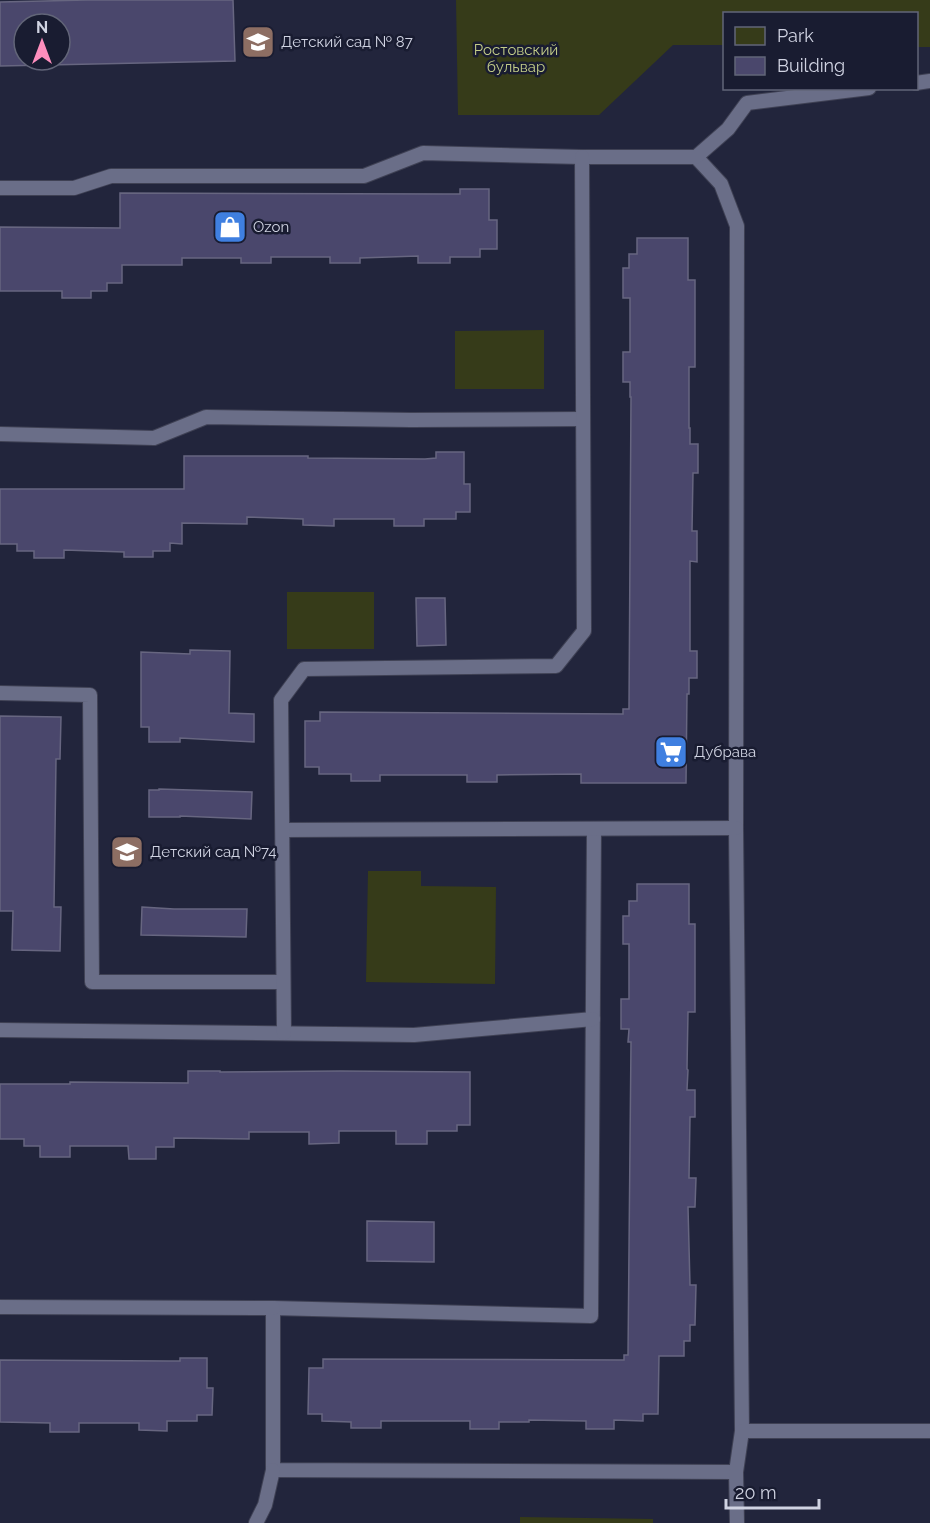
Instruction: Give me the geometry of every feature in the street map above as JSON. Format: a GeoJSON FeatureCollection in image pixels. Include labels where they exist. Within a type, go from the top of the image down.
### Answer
{"type":"FeatureCollection","features":[{"type":"Feature","properties":{"kind":"lane"},"geometry":{"type":"LineString","coordinates":[[0,188],[74,188],[111,176],[364,176],[423,153],[696,157],[728,129],[747,103],[853,90]]}},
{"type":"Feature","properties":{"kind":"lane"},"geometry":{"type":"LineString","coordinates":[[284,1033],[282,700],[304,669],[556,666],[584,631],[582,157]]}},
{"type":"Feature","properties":{"kind":"lane"},"geometry":{"type":"LineString","coordinates":[[696,157],[721,184],[737,226],[736,828],[742,1431],[736,1472],[737,1523]]}},
{"type":"Feature","properties":{"kind":"lane"},"geometry":{"type":"LineString","coordinates":[[0,434],[154,438],[206,417],[411,420],[583,419]]}},
{"type":"Feature","properties":{"kind":"lane"},"geometry":{"type":"LineString","coordinates":[[0,693],[90,695],[92,982],[283,982]]}},
{"type":"Feature","properties":{"kind":"lane"},"geometry":{"type":"LineString","coordinates":[[283,830],[736,828]]}},
{"type":"Feature","properties":{"kind":"lane"},"geometry":{"type":"LineString","coordinates":[[0,1307],[273,1308],[591,1316],[594,829]]}},
{"type":"Feature","properties":{"kind":"lane"},"geometry":{"type":"LineString","coordinates":[[0,1030],[414,1035],[592,1019]]}},
{"type":"Feature","properties":{"kind":"lane"},"geometry":{"type":"LineString","coordinates":[[256,1523],[266,1505],[273,1470],[273,1308]]}},
{"type":"Feature","properties":{"kind":"lane"},"geometry":{"type":"LineString","coordinates":[[742,1431],[930,1431]]}},
{"type":"Feature","properties":{"kind":"lane"},"geometry":{"type":"LineString","coordinates":[[273,1470],[736,1472]]}},
{"type":"Feature","properties":{"kind":"green space","name":"Ростовский бульвар"},"geometry":{"type":"Polygon","coordinates":[[[456,0],[930,0],[930,47],[918,47],[918,12],[723,12],[723,45],[673,45],[599,115],[458,115],[456,0]]]}},
{"type":"Feature","properties":{"kind":"green space"},"geometry":{"type":"Polygon","coordinates":[[[544,330],[544,389],[455,389],[455,331],[544,330]]]}},
{"type":"Feature","properties":{"kind":"green space"},"geometry":{"type":"Polygon","coordinates":[[[287,592],[374,592],[374,649],[287,649],[287,592]]]}},
{"type":"Feature","properties":{"kind":"green space"},"geometry":{"type":"Polygon","coordinates":[[[368,871],[421,871],[421,886],[496,887],[495,984],[366,982],[368,871]]]}},
{"type":"Feature","properties":{"kind":"green space"},"geometry":{"type":"Polygon","coordinates":[[[520,1517],[653,1519],[653,1523],[520,1523],[520,1517]]]}},
{"type":"Feature","properties":{"kind":"building"},"geometry":{"type":"Polygon","coordinates":[[[233,0],[235,61],[72,64],[72,12],[12,12],[12,66],[0,66],[0,2],[233,0]]]}},
{"type":"Feature","properties":{"kind":"building"},"geometry":{"type":"Polygon","coordinates":[[[460,189],[489,189],[489,220],[497,220],[497,249],[480,249],[480,257],[450,257],[450,263],[418,263],[418,256],[360,258],[360,263],[330,263],[330,257],[271,257],[271,263],[241,263],[241,258],[182,258],[182,265],[122,265],[122,283],[107,283],[107,291],[91,291],[91,298],[62,298],[62,291],[0,291],[0,227],[120,228],[120,193],[460,194],[460,189]]]}},
{"type":"Feature","properties":{"kind":"building"},"geometry":{"type":"Polygon","coordinates":[[[637,238],[688,238],[688,280],[695,280],[695,367],[689,367],[689,428],[690,444],[698,444],[698,473],[693,473],[692,531],[697,531],[697,562],[690,561],[690,651],[697,651],[697,678],[689,678],[689,694],[687,694],[686,783],[581,783],[581,774],[497,775],[497,782],[467,782],[467,775],[380,775],[380,781],[351,781],[351,774],[319,774],[319,767],[305,767],[305,721],[320,721],[320,712],[623,714],[623,709],[629,709],[631,397],[630,382],[623,382],[623,352],[630,352],[630,298],[623,298],[623,268],[629,268],[629,254],[637,254],[637,238]]]}},
{"type":"Feature","properties":{"kind":"building"},"geometry":{"type":"Polygon","coordinates":[[[436,452],[464,452],[464,484],[470,484],[470,512],[456,512],[456,519],[424,519],[424,526],[394,526],[394,519],[334,519],[334,526],[303,525],[303,519],[247,517],[247,524],[182,523],[182,544],[170,543],[170,551],[153,551],[153,557],[124,557],[124,552],[64,550],[64,558],[34,558],[34,551],[17,551],[17,544],[0,544],[0,489],[184,489],[184,456],[425,459],[436,458],[436,452]]]}},
{"type":"Feature","properties":{"kind":"building"},"geometry":{"type":"Polygon","coordinates":[[[416,598],[445,598],[446,645],[417,646],[416,598]]]}},
{"type":"Feature","properties":{"kind":"building"},"geometry":{"type":"Polygon","coordinates":[[[190,650],[230,651],[229,713],[254,714],[254,742],[180,738],[180,742],[149,742],[149,727],[141,727],[141,652],[190,654],[190,650]]]}},
{"type":"Feature","properties":{"kind":"building"},"geometry":{"type":"Polygon","coordinates":[[[0,716],[61,717],[60,759],[56,759],[54,907],[61,907],[60,951],[12,950],[13,911],[0,911],[0,716]]]}},
{"type":"Feature","properties":{"kind":"building"},"geometry":{"type":"Polygon","coordinates":[[[149,790],[252,792],[251,819],[149,817],[149,790]]]}},
{"type":"Feature","properties":{"kind":"building"},"geometry":{"type":"Polygon","coordinates":[[[637,884],[689,884],[689,924],[695,924],[695,1012],[688,1012],[687,1090],[695,1090],[695,1117],[690,1117],[689,1178],[696,1178],[695,1207],[688,1207],[690,1285],[696,1285],[695,1325],[690,1325],[690,1341],[684,1341],[684,1356],[659,1356],[658,1414],[643,1414],[643,1421],[614,1420],[614,1429],[586,1429],[586,1421],[529,1420],[529,1422],[499,1422],[499,1429],[470,1429],[470,1421],[381,1421],[381,1428],[351,1428],[351,1422],[322,1421],[322,1414],[308,1414],[309,1368],[323,1368],[323,1359],[624,1360],[624,1355],[628,1355],[631,1042],[628,1042],[629,1029],[621,1029],[621,999],[629,999],[629,944],[623,944],[623,916],[629,916],[629,901],[637,901],[637,884]]]}},
{"type":"Feature","properties":{"kind":"building"},"geometry":{"type":"Polygon","coordinates":[[[142,907],[247,909],[246,937],[141,935],[142,907]]]}},
{"type":"Feature","properties":{"kind":"building"},"geometry":{"type":"Polygon","coordinates":[[[188,1071],[470,1072],[470,1125],[457,1125],[457,1131],[427,1131],[427,1144],[396,1144],[396,1131],[339,1131],[339,1143],[309,1144],[309,1132],[249,1132],[249,1139],[174,1138],[174,1147],[156,1147],[156,1159],[129,1159],[128,1146],[70,1146],[70,1157],[40,1157],[40,1146],[24,1146],[24,1139],[0,1139],[0,1084],[188,1083],[188,1071]]]}},
{"type":"Feature","properties":{"kind":"building"},"geometry":{"type":"Polygon","coordinates":[[[367,1221],[434,1222],[434,1262],[367,1261],[367,1221]]]}},
{"type":"Feature","properties":{"kind":"building"},"geometry":{"type":"Polygon","coordinates":[[[180,1358],[207,1358],[207,1388],[213,1388],[212,1415],[197,1415],[197,1421],[167,1421],[167,1431],[139,1430],[139,1423],[79,1423],[79,1432],[50,1432],[50,1423],[0,1422],[0,1360],[180,1361],[180,1358]]]}},
{"type":"Feature","properties":{"kind":"place","name":"Детский сад № 87"},"geometry":{"type":"Point","coordinates":[258,42]}},
{"type":"Feature","properties":{"kind":"place","name":"Ozon"},"geometry":{"type":"Point","coordinates":[230,227]}},
{"type":"Feature","properties":{"kind":"place","name":"Дубрава"},"geometry":{"type":"Point","coordinates":[671,752]}},
{"type":"Feature","properties":{"kind":"place","name":"Детский сад №74"},"geometry":{"type":"Point","coordinates":[127,852]}}]}
